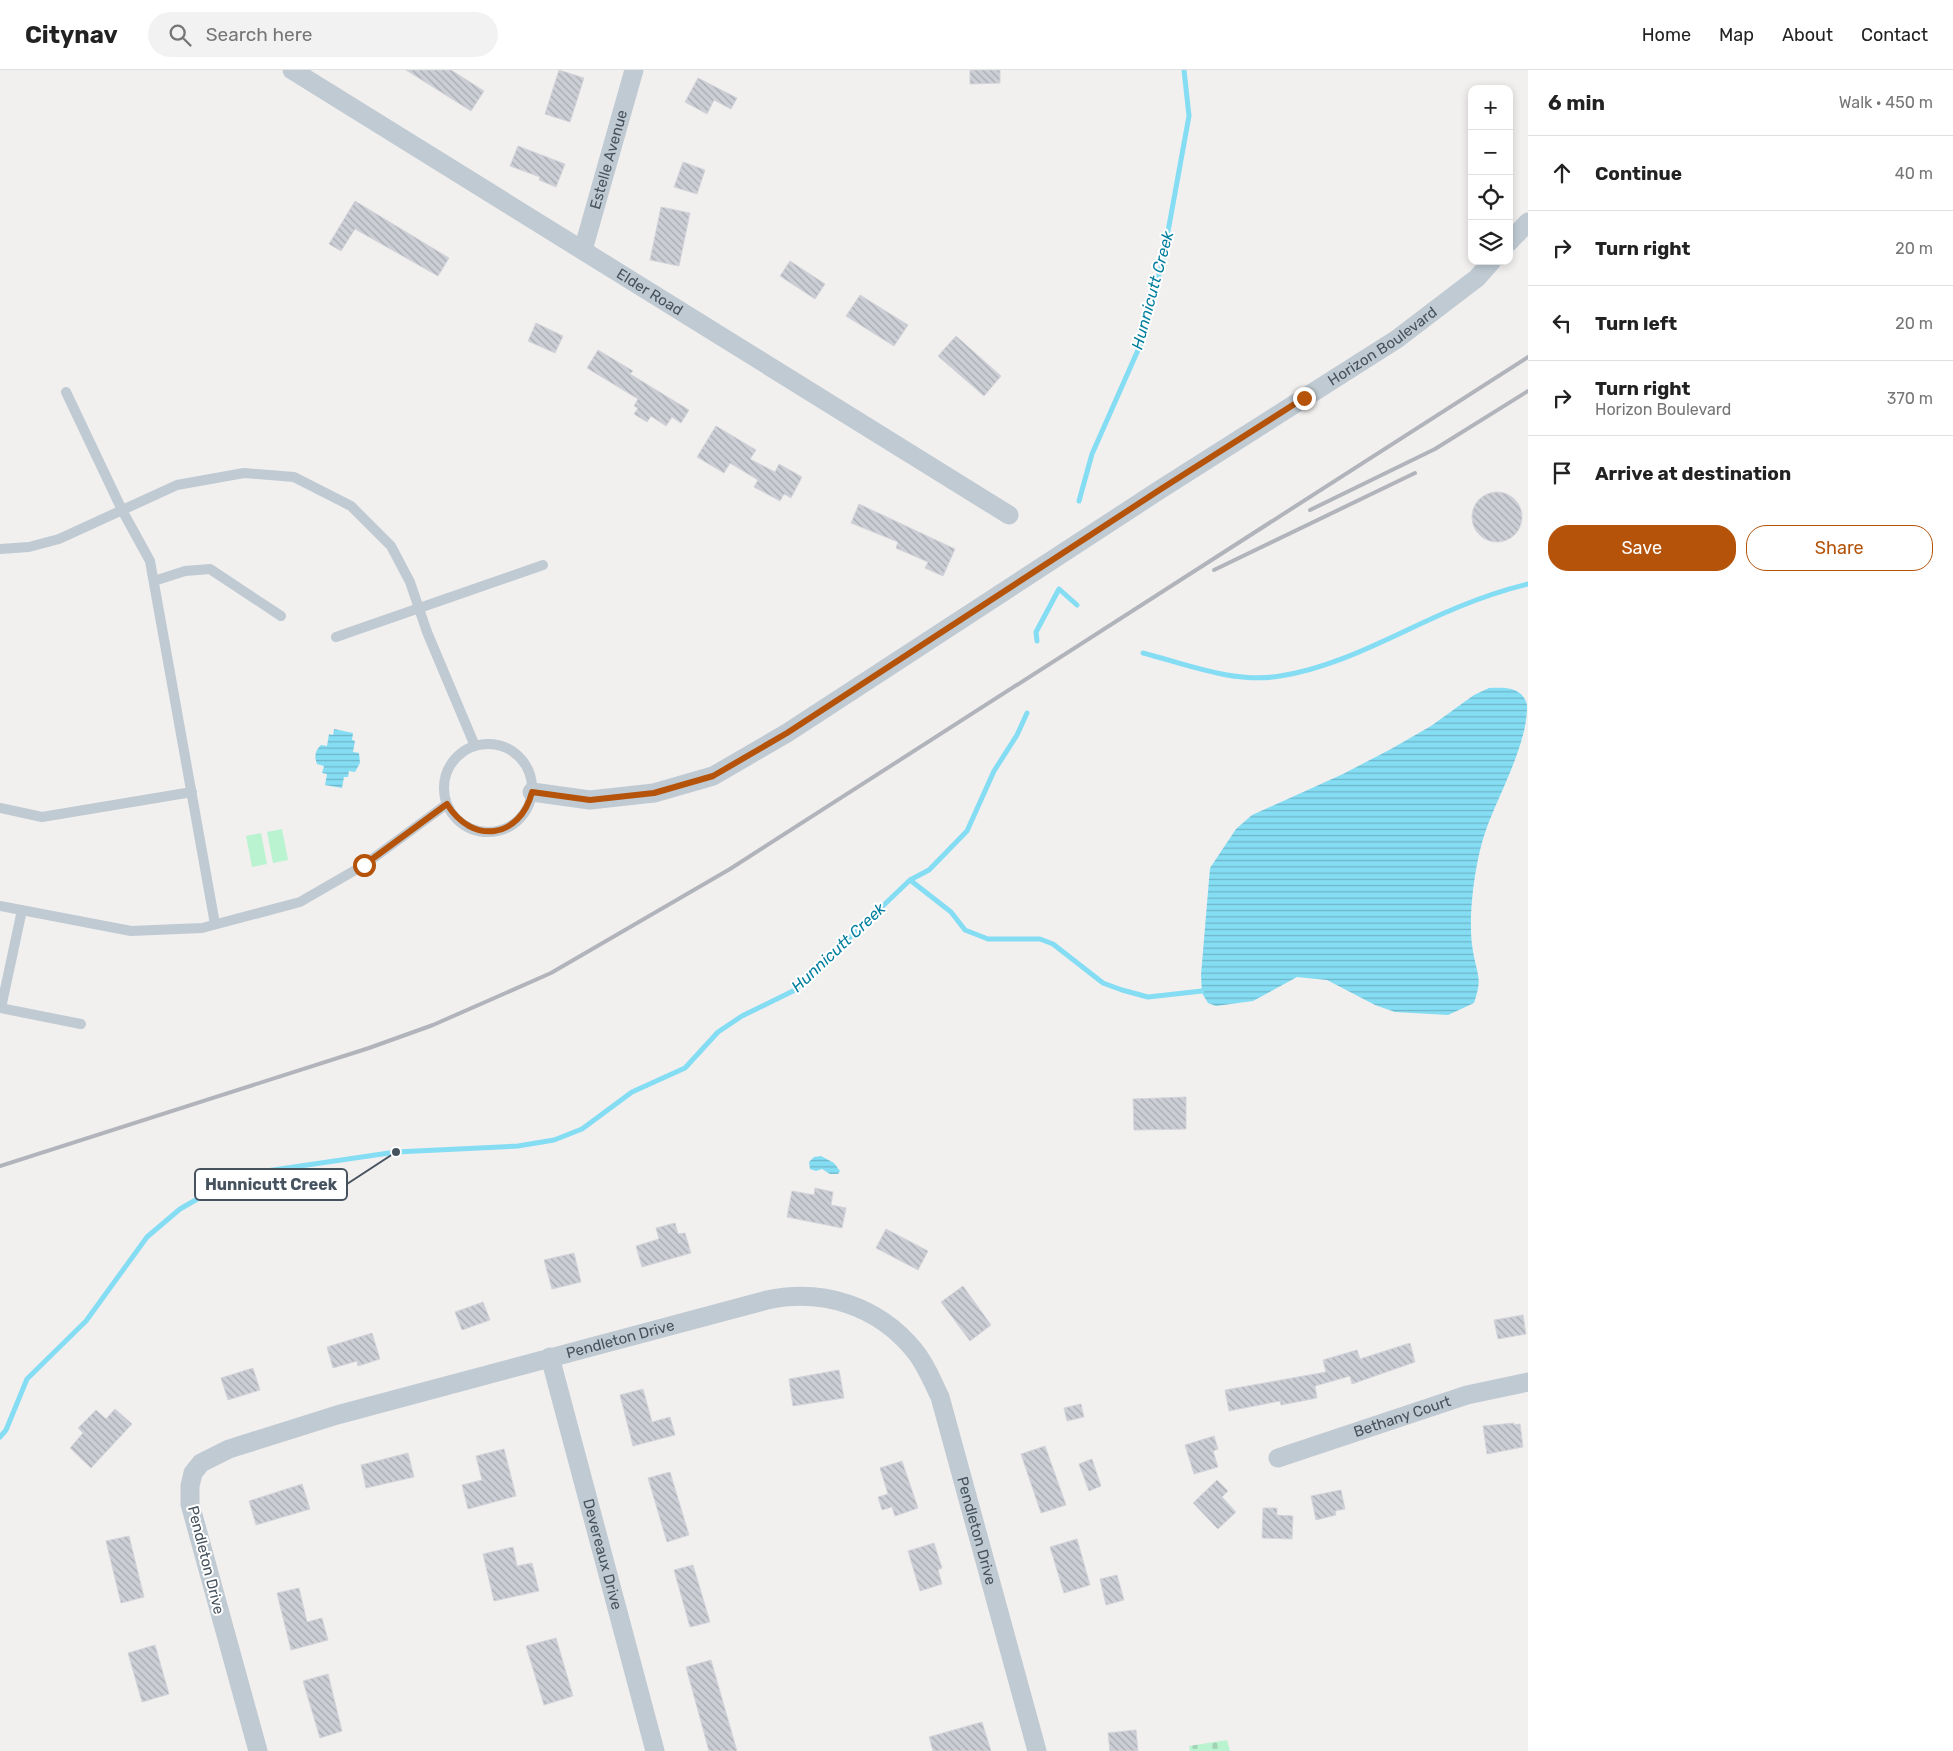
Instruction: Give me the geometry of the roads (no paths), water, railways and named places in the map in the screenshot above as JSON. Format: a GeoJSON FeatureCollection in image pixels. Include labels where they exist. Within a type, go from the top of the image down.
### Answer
{"type":"FeatureCollection","features":[{"type":"Feature","properties":{"kind":"street","name":"Elder Road"},"geometry":{"type":"LineString","coordinates":[[292,70],[1009,515]]}},
{"type":"Feature","properties":{"kind":"street","name":"Estelle Avenue"},"geometry":{"type":"LineString","coordinates":[[583,250],[634,70]]}},
{"type":"Feature","properties":{"kind":"street"},"geometry":{"type":"LineString","coordinates":[[1513,238],[1528,222]]}},
{"type":"Feature","properties":{"kind":"street","name":"Horizon Boulevard"},"geometry":{"type":"LineString","coordinates":[[532,792],[590,800],[654,793],[713,776],[787,733],[1145,499],[1397,339],[1477,278],[1488,265]]}},
{"type":"Feature","properties":{"kind":"street","name":"Pendleton Drive"},"geometry":{"type":"LineString","coordinates":[[258,1751],[190,1504],[190,1486],[193,1473],[201,1463],[229,1449],[337,1415],[788,1295],[833,1298],[856,1305],[899,1333],[928,1370],[940,1397],[1037,1751]]}},
{"type":"Feature","properties":{"kind":"street","name":"Devereaux Drive"},"geometry":{"type":"LineString","coordinates":[[550,1357],[655,1751]]}},
{"type":"Feature","properties":{"kind":"street","name":"Bethany Court"},"geometry":{"type":"LineString","coordinates":[[1278,1458],[1467,1396],[1528,1382]]}},
{"type":"Feature","properties":{"kind":"lane"},"geometry":{"type":"LineString","coordinates":[[66,392],[122,510],[150,561],[215,924]]}},
{"type":"Feature","properties":{"kind":"lane"},"geometry":{"type":"LineString","coordinates":[[0,549],[29,547],[59,539],[177,485],[244,473],[294,477],[351,506],[391,546],[410,582],[475,746]]}},
{"type":"Feature","properties":{"kind":"lane"},"geometry":{"type":"LineString","coordinates":[[336,637],[543,565]]}},
{"type":"Feature","properties":{"kind":"lane"},"geometry":{"type":"LineString","coordinates":[[154,581],[186,571],[210,569],[281,616]]}},
{"type":"Feature","properties":{"kind":"lane"},"geometry":{"type":"LineString","coordinates":[[489,744],[503,746],[516,753],[526,764],[531,778],[532,792],[528,806],[520,818],[508,827],[494,831],[480,831],[466,826],[455,816],[447,804],[444,790],[445,776],[452,762],[462,752],[475,746],[489,744]]}},
{"type":"Feature","properties":{"kind":"lane"},"geometry":{"type":"LineString","coordinates":[[0,808],[42,817],[192,792]]}},
{"type":"Feature","properties":{"kind":"lane"},"geometry":{"type":"LineString","coordinates":[[0,906],[131,931],[202,928],[300,902],[364,865],[447,804]]}},
{"type":"Feature","properties":{"kind":"lane"},"geometry":{"type":"LineString","coordinates":[[22,910],[0,1008],[81,1024]]}},
{"type":"Feature","properties":{"kind":"water"},"geometry":{"type":"Polygon","coordinates":[[[1489,688],[1507,688],[1517,691],[1525,699],[1527,705],[1523,736],[1486,830],[1475,873],[1471,938],[1479,982],[1474,1003],[1448,1015],[1395,1012],[1375,1005],[1327,980],[1297,977],[1253,1001],[1216,1006],[1208,1003],[1202,993],[1201,975],[1210,868],[1236,829],[1252,815],[1343,774],[1391,749],[1431,726],[1474,695],[1489,688]]]}},
{"type":"Feature","properties":{"kind":"water"},"geometry":{"type":"Polygon","coordinates":[[[334,729],[353,733],[352,740],[355,741],[353,752],[359,753],[360,763],[355,772],[349,771],[348,777],[344,777],[342,788],[325,785],[327,774],[322,773],[324,766],[317,764],[316,758],[317,749],[321,745],[327,746],[329,734],[333,735],[334,729]]]}},
{"type":"Feature","properties":{"kind":"water"},"geometry":{"type":"Polygon","coordinates":[[[821,1156],[834,1163],[840,1171],[838,1174],[830,1174],[822,1169],[816,1171],[810,1169],[809,1162],[814,1157],[821,1156]]]}},
{"type":"Feature","properties":{"kind":"waterway","name":"Hunnicutt Creek"},"geometry":{"type":"LineString","coordinates":[[1079,501],[1092,454],[1142,341],[1163,259],[1189,116],[1184,70]]}},
{"type":"Feature","properties":{"kind":"waterway"},"geometry":{"type":"LineString","coordinates":[[1143,653],[1228,675],[1263,678],[1280,676],[1326,665],[1465,604],[1528,584]]}},
{"type":"Feature","properties":{"kind":"waterway"},"geometry":{"type":"LineString","coordinates":[[1037,641],[1036,632],[1059,589],[1077,605]]}},
{"type":"Feature","properties":{"kind":"waterway","name":"Hunnicutt Creek"},"geometry":{"type":"LineString","coordinates":[[0,1437],[6,1430],[27,1379],[86,1321],[147,1237],[180,1209],[239,1175],[396,1152],[518,1146],[554,1140],[582,1129],[632,1092],[685,1068],[718,1032],[742,1016],[795,990],[910,880],[929,870],[967,831],[994,771],[1017,735],[1027,713]]}},
{"type":"Feature","properties":{"kind":"waterway"},"geometry":{"type":"LineString","coordinates":[[910,880],[951,912],[965,930],[988,939],[1040,939],[1053,944],[1103,983],[1148,997],[1202,991]]}},
{"type":"Feature","properties":{"kind":"railway"},"geometry":{"type":"LineString","coordinates":[[0,1166],[369,1048],[433,1025],[551,973],[730,869],[1528,357]]}},
{"type":"Feature","properties":{"kind":"railway"},"geometry":{"type":"LineString","coordinates":[[1310,510],[1435,449],[1528,391]]}},
{"type":"Feature","properties":{"kind":"railway"},"geometry":{"type":"LineString","coordinates":[[1214,570],[1415,473]]}},
{"type":"Feature","properties":{"kind":"place","name":"Hunnicutt Creek"},"geometry":{"type":"Point","coordinates":[396,1152]}}]}
